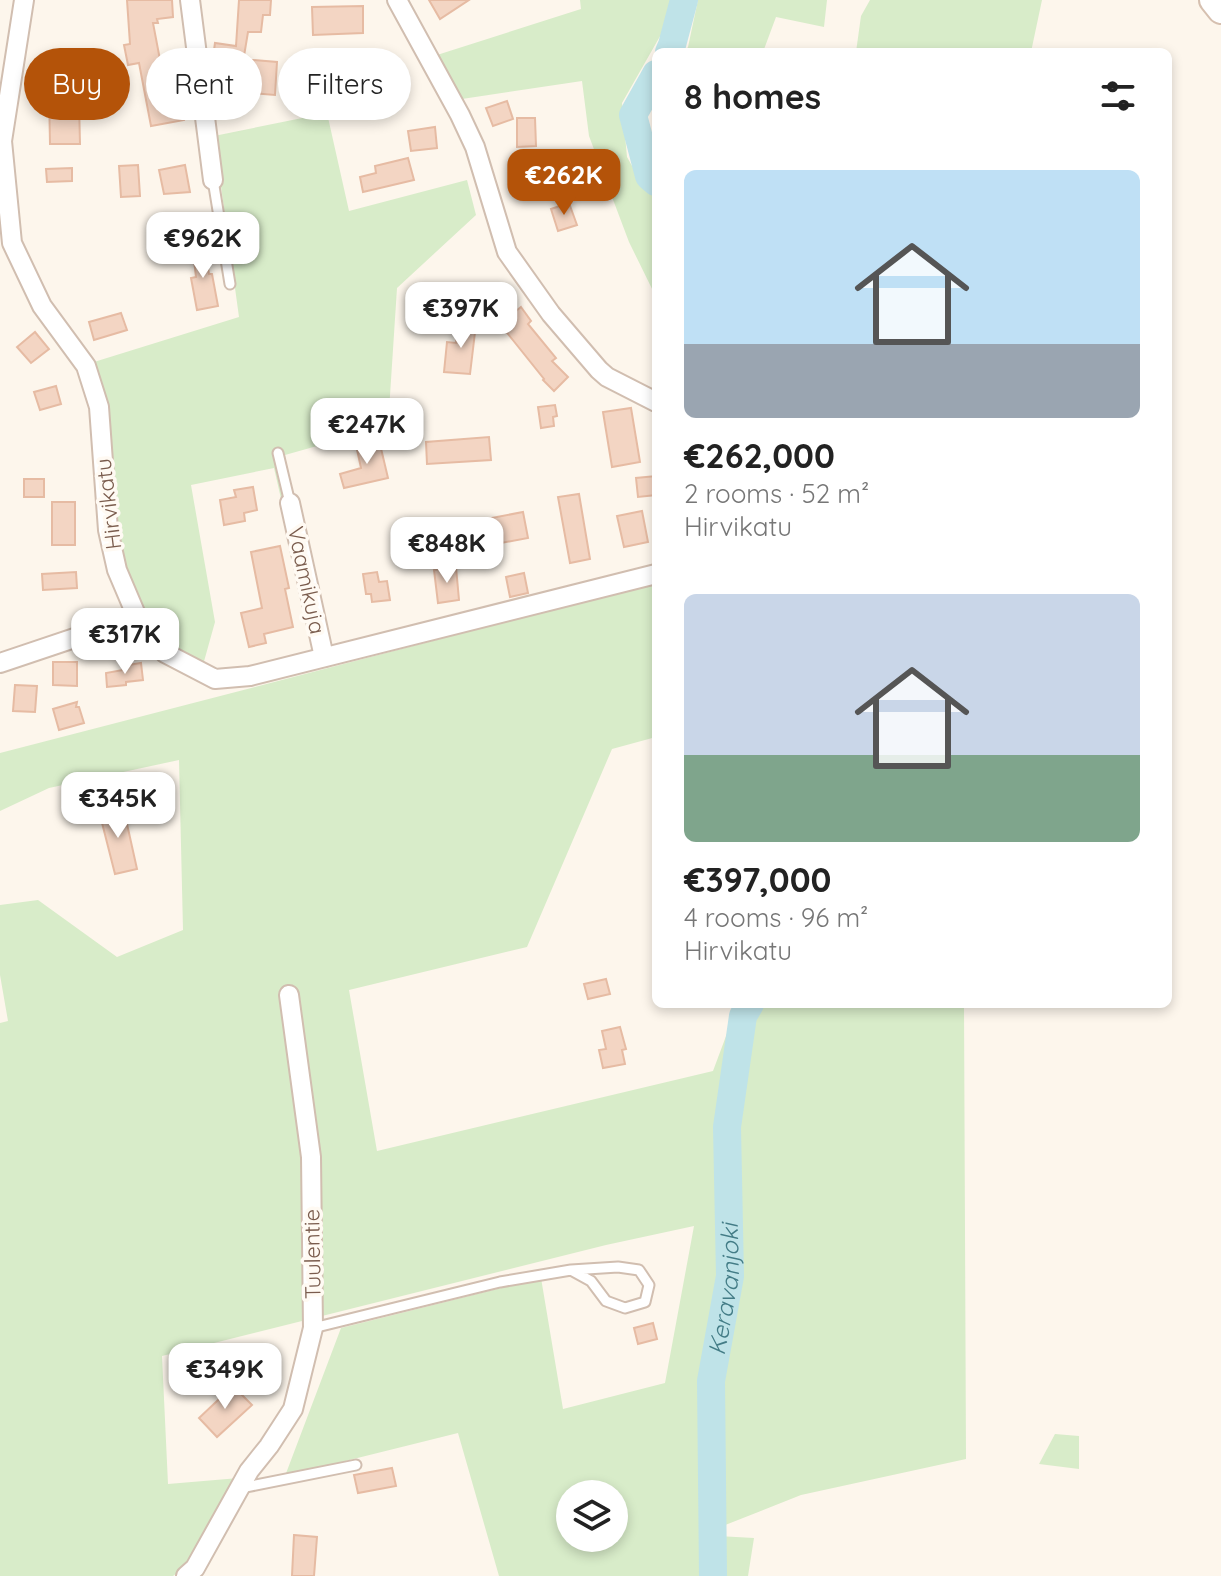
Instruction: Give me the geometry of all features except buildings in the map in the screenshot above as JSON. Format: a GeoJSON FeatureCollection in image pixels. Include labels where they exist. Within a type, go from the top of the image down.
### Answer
{"type":"FeatureCollection","features":[{"type":"Feature","properties":{"kind":"street","name":"Hirvikatu"},"geometry":{"type":"LineString","coordinates":[[24,0],[2,141],[6,244],[42,306],[86,366],[99,407],[108,530],[117,570],[137,617],[165,653],[215,679],[250,676],[652,575]]}},
{"type":"Feature","properties":{"kind":"street"},"geometry":{"type":"LineString","coordinates":[[190,0],[213,180]]}},
{"type":"Feature","properties":{"kind":"street"},"geometry":{"type":"LineString","coordinates":[[397,0],[475,147],[507,252],[551,314],[599,370],[652,400]]}},
{"type":"Feature","properties":{"kind":"street"},"geometry":{"type":"LineString","coordinates":[[1213,0],[1221,10]]}},
{"type":"Feature","properties":{"kind":"street","name":"Vaamikuja"},"geometry":{"type":"LineString","coordinates":[[290,503],[324,657]]}},
{"type":"Feature","properties":{"kind":"street"},"geometry":{"type":"LineString","coordinates":[[0,663],[137,617]]}},
{"type":"Feature","properties":{"kind":"street","name":"Tuulentie"},"geometry":{"type":"LineString","coordinates":[[186,1576],[195,1568],[249,1471],[293,1409],[313,1328],[311,1157],[289,995]]}},
{"type":"Feature","properties":{"kind":"lane"},"geometry":{"type":"LineString","coordinates":[[213,180],[230,284]]}},
{"type":"Feature","properties":{"kind":"lane"},"geometry":{"type":"LineString","coordinates":[[278,453],[290,503]]}},
{"type":"Feature","properties":{"kind":"lane"},"geometry":{"type":"LineString","coordinates":[[313,1328],[500,1282],[571,1270],[618,1267],[639,1270],[649,1285],[645,1302],[625,1308],[606,1301],[591,1281],[571,1270]]}},
{"type":"Feature","properties":{"kind":"lane"},"geometry":{"type":"LineString","coordinates":[[238,1489],[356,1465]]}},
{"type":"Feature","properties":{"kind":"green space"},"geometry":{"type":"Polygon","coordinates":[[[580,0],[676,0],[663,31],[622,103],[627,157],[644,187],[652,194],[652,289],[629,242],[589,136],[582,81],[462,99],[437,55],[581,9],[580,0]]]}},
{"type":"Feature","properties":{"kind":"green space"},"geometry":{"type":"Polygon","coordinates":[[[698,0],[827,0],[824,27],[776,17],[764,48],[688,47],[698,0]]]}},
{"type":"Feature","properties":{"kind":"green space"},"geometry":{"type":"Polygon","coordinates":[[[870,0],[1042,0],[1032,48],[857,48],[861,16],[870,0]]]}},
{"type":"Feature","properties":{"kind":"green space"},"geometry":{"type":"Polygon","coordinates":[[[293,120],[329,120],[349,211],[467,180],[476,215],[397,288],[388,426],[285,455],[293,501],[282,503],[274,468],[191,485],[215,622],[203,665],[171,647],[142,612],[124,565],[112,505],[106,406],[94,362],[239,317],[214,136],[293,120]]]}},
{"type":"Feature","properties":{"kind":"green space"},"geometry":{"type":"Polygon","coordinates":[[[652,584],[652,738],[612,749],[527,947],[349,990],[377,1151],[713,1071],[737,1008],[964,1008],[966,1459],[801,1495],[700,1535],[754,1538],[748,1576],[499,1576],[458,1433],[285,1476],[341,1328],[541,1278],[563,1409],[665,1383],[694,1226],[606,1245],[162,1356],[168,1484],[239,1478],[189,1564],[173,1576],[0,1576],[0,1023],[8,1021],[0,975],[0,905],[38,900],[117,957],[183,930],[179,760],[49,788],[0,811],[0,753],[652,584]]]}},
{"type":"Feature","properties":{"kind":"green space"},"geometry":{"type":"Polygon","coordinates":[[[1055,1434],[1079,1436],[1079,1469],[1039,1464],[1055,1434]]]}},
{"type":"Feature","properties":{"kind":"waterway","name":"Keravanjoki"},"geometry":{"type":"LineString","coordinates":[[671,48],[684,0]]}},
{"type":"Feature","properties":{"kind":"waterway","name":"Keravanjoki"},"geometry":{"type":"LineString","coordinates":[[652,81],[633,115],[652,179]]}},
{"type":"Feature","properties":{"kind":"waterway","name":"Keravanjoki"},"geometry":{"type":"LineString","coordinates":[[713,1576],[711,1381],[730,1276],[727,1127],[743,1016],[748,1008]]}}]}
